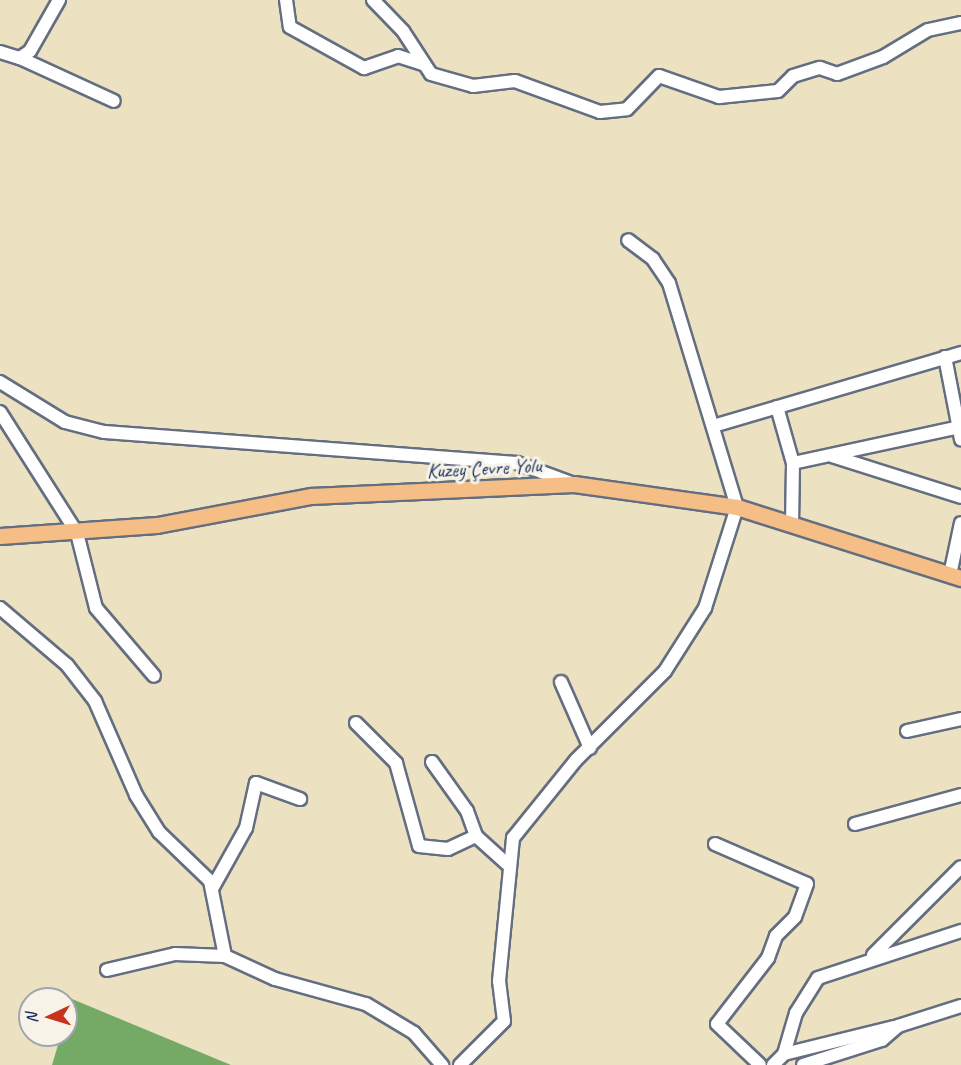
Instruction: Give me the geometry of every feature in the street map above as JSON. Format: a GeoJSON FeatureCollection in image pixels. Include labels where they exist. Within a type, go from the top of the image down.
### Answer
{"type":"FeatureCollection","features":[{"type":"Feature","properties":{"kind":"main road","name":"Kuzey Çevre Yolu"},"geometry":{"type":"LineString","coordinates":[[0,536],[77,533],[205,518],[311,496],[574,484],[737,507],[956,577]]}},
{"type":"Feature","properties":{"kind":"street"},"geometry":{"type":"LineString","coordinates":[[20,58],[59,0]]}},
{"type":"Feature","properties":{"kind":"street"},"geometry":{"type":"LineString","coordinates":[[286,0],[290,27],[364,68],[399,56],[423,64]]}},
{"type":"Feature","properties":{"kind":"street"},"geometry":{"type":"LineString","coordinates":[[373,0],[403,31],[431,74],[453,83],[515,81],[600,112],[627,109],[659,76],[719,97],[778,91],[793,76],[820,68],[837,74],[883,57],[928,30],[961,23]]}},
{"type":"Feature","properties":{"kind":"street"},"geometry":{"type":"LineString","coordinates":[[0,52],[20,58],[114,101]]}},
{"type":"Feature","properties":{"kind":"street"},"geometry":{"type":"LineString","coordinates":[[460,1065],[504,1021],[499,981],[507,864],[521,825],[590,748],[665,671],[705,608],[737,507],[669,283],[653,259],[628,240]]}},
{"type":"Feature","properties":{"kind":"street"},"geometry":{"type":"LineString","coordinates":[[713,426],[961,353]]}},
{"type":"Feature","properties":{"kind":"street"},"geometry":{"type":"LineString","coordinates":[[793,463],[960,433],[945,357]]}},
{"type":"Feature","properties":{"kind":"street"},"geometry":{"type":"LineString","coordinates":[[0,382],[65,422],[105,432],[517,463],[574,484]]}},
{"type":"Feature","properties":{"kind":"street"},"geometry":{"type":"LineString","coordinates":[[777,407],[793,463],[792,524]]}},
{"type":"Feature","properties":{"kind":"street"},"geometry":{"type":"LineString","coordinates":[[0,412],[77,533],[96,608],[154,676]]}},
{"type":"Feature","properties":{"kind":"street"},"geometry":{"type":"LineString","coordinates":[[832,456],[961,497]]}},
{"type":"Feature","properties":{"kind":"street"},"geometry":{"type":"LineString","coordinates":[[956,577],[961,523]]}},
{"type":"Feature","properties":{"kind":"street"},"geometry":{"type":"LineString","coordinates":[[0,608],[82,683],[159,832],[213,887],[225,956]]}},
{"type":"Feature","properties":{"kind":"street"},"geometry":{"type":"LineString","coordinates":[[561,682],[590,748]]}},
{"type":"Feature","properties":{"kind":"street"},"geometry":{"type":"LineString","coordinates":[[907,731],[961,719]]}},
{"type":"Feature","properties":{"kind":"street"},"geometry":{"type":"LineString","coordinates":[[356,723],[396,763],[419,846],[448,849],[476,836]]}},
{"type":"Feature","properties":{"kind":"street"},"geometry":{"type":"LineString","coordinates":[[432,762],[467,812],[476,836],[507,864]]}},
{"type":"Feature","properties":{"kind":"street"},"geometry":{"type":"LineString","coordinates":[[213,887],[246,828],[256,783],[300,799]]}},
{"type":"Feature","properties":{"kind":"street"},"geometry":{"type":"LineString","coordinates":[[855,824],[961,795]]}},
{"type":"Feature","properties":{"kind":"street"},"geometry":{"type":"LineString","coordinates":[[715,844],[807,884],[795,917],[776,936],[768,958],[717,1024],[760,1065]]}},
{"type":"Feature","properties":{"kind":"street"},"geometry":{"type":"LineString","coordinates":[[872,956],[961,867]]}},
{"type":"Feature","properties":{"kind":"street"},"geometry":{"type":"LineString","coordinates":[[773,1065],[784,1054],[796,1013],[818,978],[872,956],[960,933]]}},
{"type":"Feature","properties":{"kind":"street"},"geometry":{"type":"LineString","coordinates":[[107,970],[175,954],[225,956],[275,979],[366,1004],[414,1033],[442,1065]]}},
{"type":"Feature","properties":{"kind":"street"},"geometry":{"type":"LineString","coordinates":[[784,1054],[898,1026],[961,1006]]}},
{"type":"Feature","properties":{"kind":"street"},"geometry":{"type":"LineString","coordinates":[[803,1065],[882,1040],[898,1026]]}},
{"type":"Feature","properties":{"kind":"green space"},"geometry":{"type":"Polygon","coordinates":[[[78,1001],[231,1065],[52,1065],[57,1047],[78,1047],[78,1001]]]}}]}
